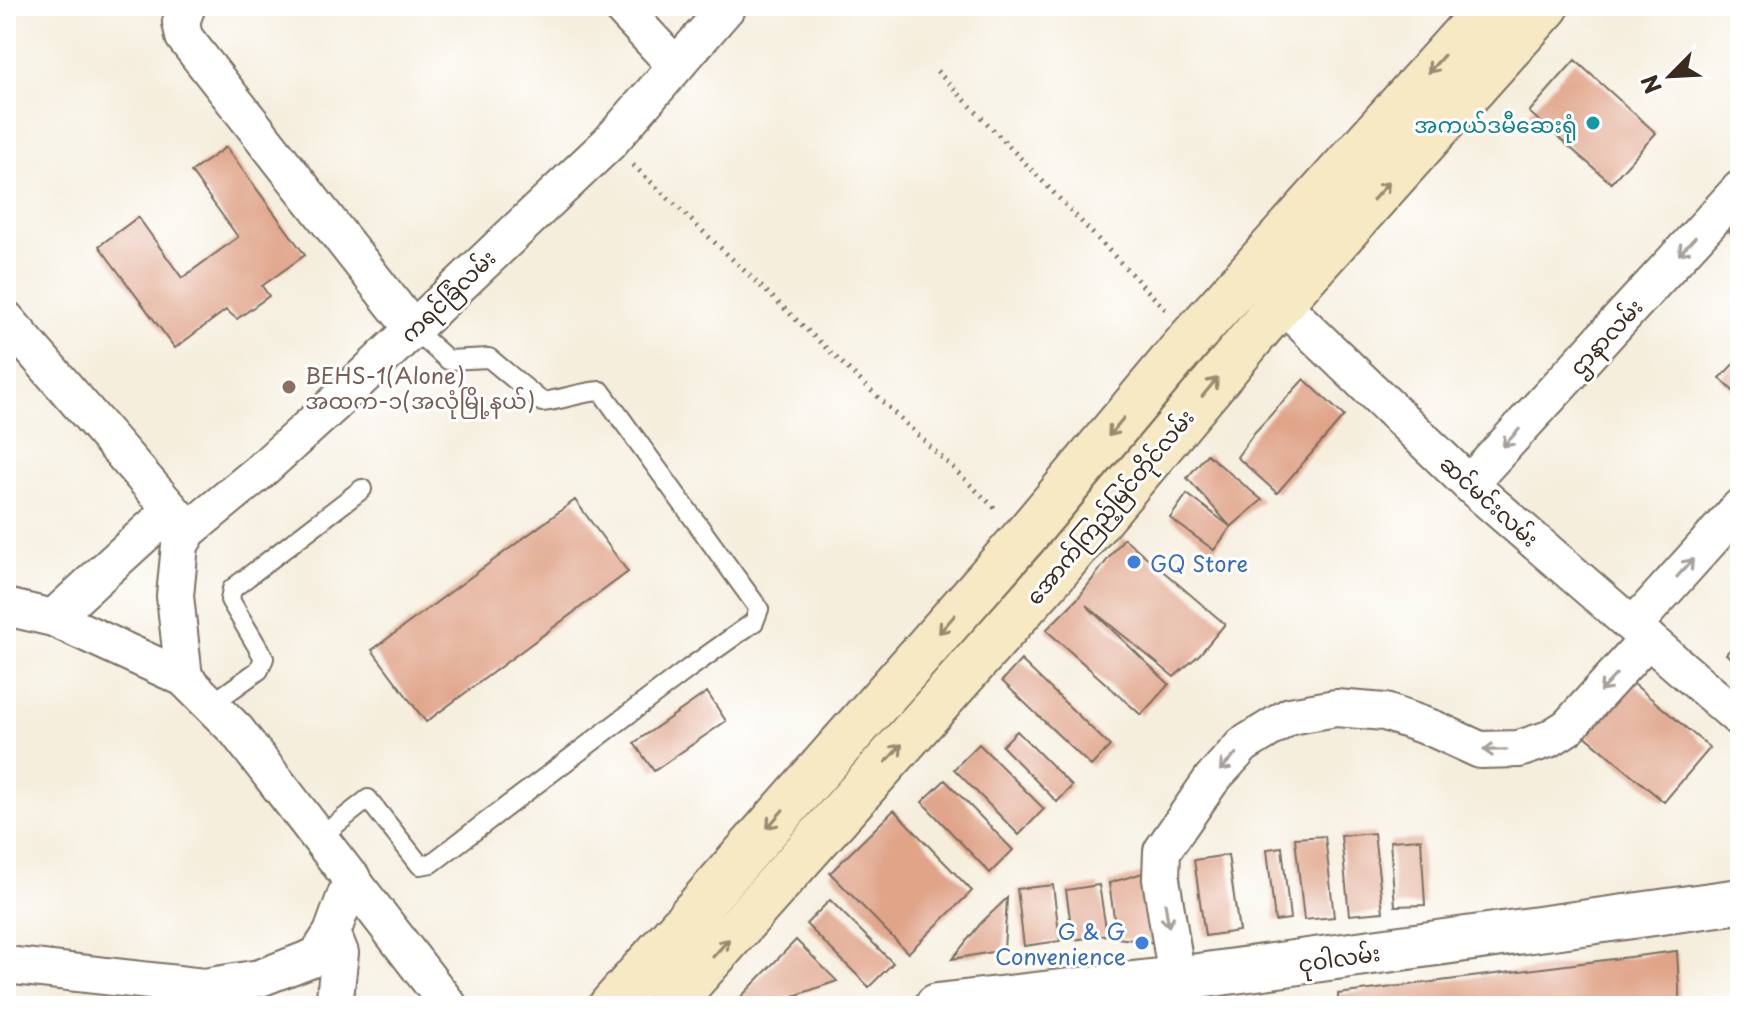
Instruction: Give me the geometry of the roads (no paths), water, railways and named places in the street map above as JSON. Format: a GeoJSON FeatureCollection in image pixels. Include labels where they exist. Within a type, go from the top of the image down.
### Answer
{"type":"FeatureCollection","features":[{"type":"Feature","properties":{"kind":"main road","name":"အောက်ကြည့်မြင်တိုင်လမ်း"},"geometry":{"type":"LineString","coordinates":[[669,1006],[1057,570],[1281,303],[1547,6]]}},
{"type":"Feature","properties":{"kind":"main road","name":"အောက်ကြည့်မြင်တိုင်လမ်း"},"geometry":{"type":"LineString","coordinates":[[611,1006],[1025,536],[1249,272],[1484,12]]}},
{"type":"Feature","properties":{"kind":"main road"},"geometry":{"type":"LineString","coordinates":[[1484,12],[1512,46]]}},
{"type":"Feature","properties":{"kind":"main road"},"geometry":{"type":"LineString","coordinates":[[1025,536],[1057,570]]}},
{"type":"Feature","properties":{"kind":"street"},"geometry":{"type":"LineString","coordinates":[[187,6],[181,22],[184,37],[412,328]]}},
{"type":"Feature","properties":{"kind":"street"},"geometry":{"type":"LineString","coordinates":[[620,6],[676,66]]}},
{"type":"Feature","properties":{"kind":"street","name":"ကရင်ခြံလမ်း"},"geometry":{"type":"LineString","coordinates":[[53,618],[180,520],[257,474],[609,143],[728,6]]}},
{"type":"Feature","properties":{"kind":"street","name":"ဌာနာလမ်း"},"geometry":{"type":"LineString","coordinates":[[1469,484],[1740,189]]}},
{"type":"Feature","properties":{"kind":"street","name":"ဆင်မင်းလမ်း"},"geometry":{"type":"LineString","coordinates":[[1249,272],[1469,484],[1740,719]]}},
{"type":"Feature","properties":{"kind":"street"},"geometry":{"type":"LineString","coordinates":[[6,319],[180,520],[175,596],[184,678]]}},
{"type":"Feature","properties":{"kind":"street"},"geometry":{"type":"LineString","coordinates":[[1177,979],[1161,879],[1168,841],[1212,779],[1243,745],[1290,716],[1336,708],[1385,712],[1434,729],[1480,750],[1519,749],[1549,739],[1568,727],[1740,507]]}},
{"type":"Feature","properties":{"kind":"street"},"geometry":{"type":"LineString","coordinates":[[6,607],[53,618],[184,678],[237,731],[449,1006]]}},
{"type":"Feature","properties":{"kind":"street"},"geometry":{"type":"LineString","coordinates":[[6,965],[204,987],[260,978],[317,956],[332,933],[352,878]]}},
{"type":"Feature","properties":{"kind":"street","name":"ငုဝါလမ်း"},"geometry":{"type":"LineString","coordinates":[[937,1006],[1177,979],[1740,901]]}},
{"type":"Feature","properties":{"kind":"street"},"geometry":{"type":"LineString","coordinates":[[332,933],[340,953],[334,1006]]}},
{"type":"Feature","properties":{"kind":"lane"},"geometry":{"type":"LineString","coordinates":[[320,837],[368,799],[420,865],[432,863],[754,622],[759,609],[601,391],[585,391],[556,401],[542,402],[489,358],[448,360],[412,328]]}},
{"type":"Feature","properties":{"kind":"lane"},"geometry":{"type":"LineString","coordinates":[[210,705],[259,670],[264,658],[230,600],[232,589],[362,489]]}},
{"type":"Feature","properties":{"kind":"place","name":"အကယ်ဒမီဆေးရုံ"},"geometry":{"type":"Point","coordinates":[1593,123]}},
{"type":"Feature","properties":{"kind":"place","name":"BEHS-1(Alone) အထက-၁(အလုံမြို့နယ်)"},"geometry":{"type":"Point","coordinates":[289,387]}},
{"type":"Feature","properties":{"kind":"place","name":"GQ Store"},"geometry":{"type":"Point","coordinates":[1134,562]}},
{"type":"Feature","properties":{"kind":"place","name":"G & G Convenience"},"geometry":{"type":"Point","coordinates":[1142,943]}}]}
